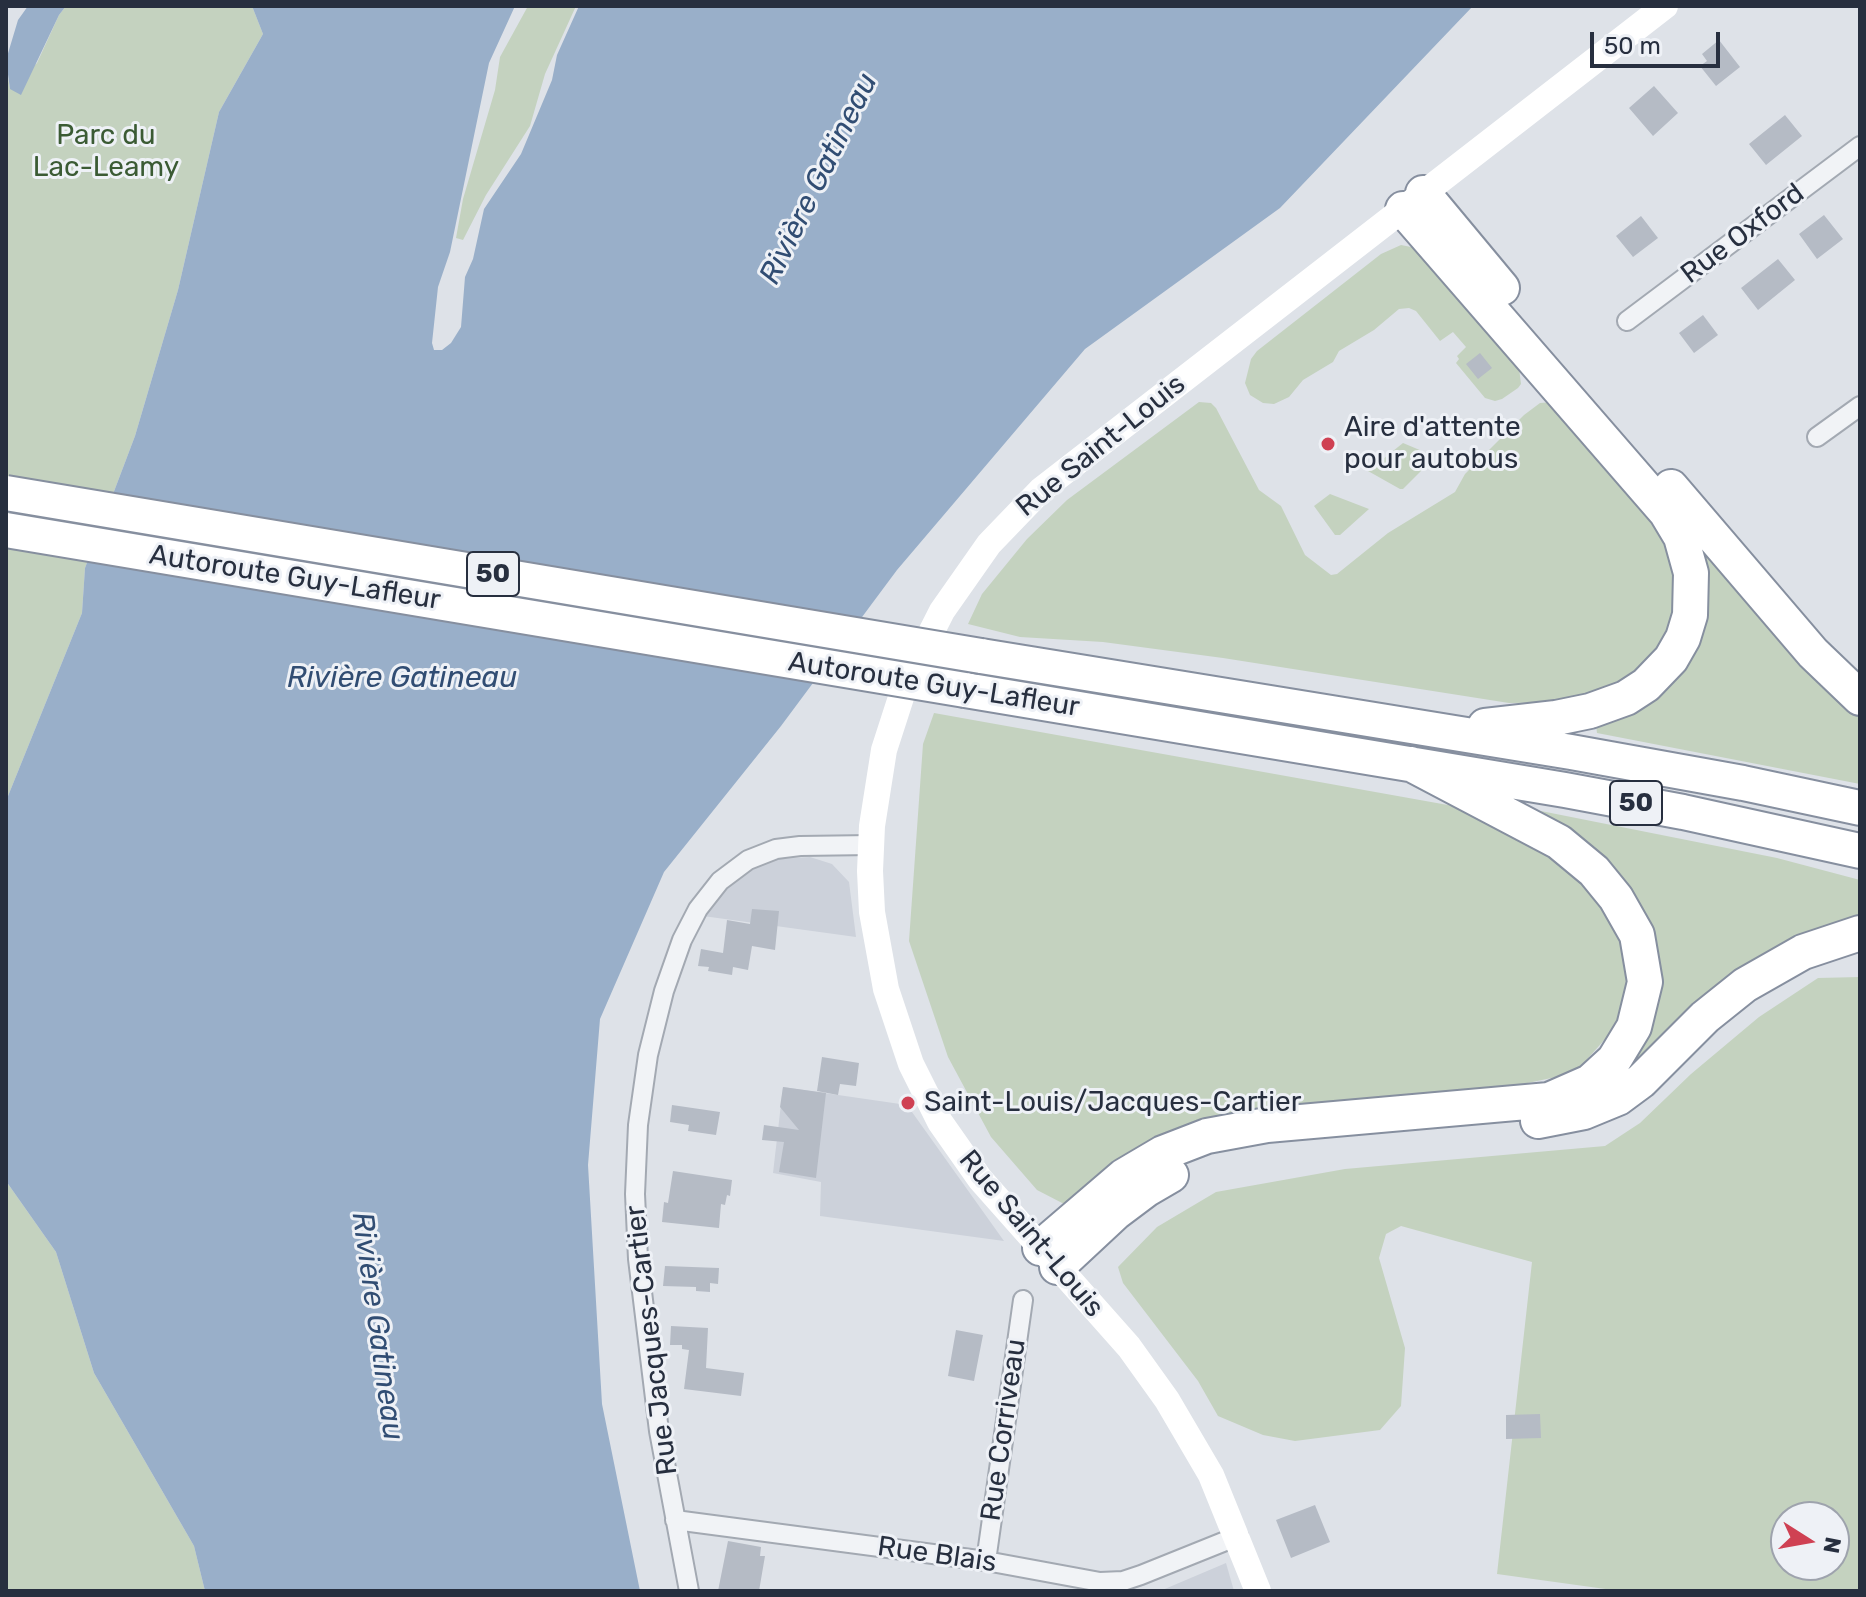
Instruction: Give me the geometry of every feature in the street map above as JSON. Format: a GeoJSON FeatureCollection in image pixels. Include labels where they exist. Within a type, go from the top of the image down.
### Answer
{"type":"FeatureCollection","features":[{"type":"Feature","properties":{"kind":"highway"},"geometry":{"type":"LineString","coordinates":[[1413,201],[1605,411],[1813,653],[1860,698]]}},
{"type":"Feature","properties":{"kind":"highway"},"geometry":{"type":"LineString","coordinates":[[1413,201],[1666,512],[1681,537],[1691,573],[1692,602],[1683,638],[1664,668],[1637,692],[1614,704],[1569,716],[1440,730]]}},
{"type":"Feature","properties":{"kind":"highway","name":"Autoroute Guy-Lafleur"},"geometry":{"type":"LineString","coordinates":[[6,493],[1694,773],[1860,808]]}},
{"type":"Feature","properties":{"kind":"highway","name":"Autoroute Guy-Lafleur"},"geometry":{"type":"LineString","coordinates":[[6,530],[1411,764],[1683,812],[1860,851]]}},
{"type":"Feature","properties":{"kind":"highway"},"geometry":{"type":"LineString","coordinates":[[1048,1257],[1084,1207],[1124,1176],[1163,1153],[1207,1136],[1267,1125],[1549,1100],[1590,1082],[1614,1060],[1634,1027],[1645,982],[1637,935],[1616,898],[1594,871],[1559,842],[1411,764]]}},
{"type":"Feature","properties":{"kind":"highway"},"geometry":{"type":"LineString","coordinates":[[1048,1257],[1147,1189],[1184,1168],[1212,1157],[1250,1149],[1553,1119],[1601,1106],[1641,1081],[1713,1010],[1755,979],[1803,952],[1860,933]]}},
{"type":"Feature","properties":{"kind":"main road","name":"Rue Saint-Louis"},"geometry":{"type":"LineString","coordinates":[[1258,1591],[1211,1475],[1159,1388],[1129,1347],[987,1187],[932,1108],[911,1064],[891,1007],[877,950],[871,892],[871,845],[880,771],[898,704],[916,660],[942,611],[989,544],[1023,506],[1060,474],[1665,6]]}},
{"type":"Feature","properties":{"kind":"street","name":"Rue Oxford"},"geometry":{"type":"LineString","coordinates":[[1627,321],[1860,146]]}},
{"type":"Feature","properties":{"kind":"street"},"geometry":{"type":"LineString","coordinates":[[1817,437],[1860,406]]}},
{"type":"Feature","properties":{"kind":"street","name":"Rue Jacques-Cartier"},"geometry":{"type":"LineString","coordinates":[[689,1591],[659,1431],[643,1307],[635,1194],[638,1125],[646,1067],[664,991],[682,940],[698,909],[720,881],[738,866],[766,852],[787,847],[871,845]]}},
{"type":"Feature","properties":{"kind":"street","name":"Rue Corriveau"},"geometry":{"type":"LineString","coordinates":[[986,1561],[1023,1300]]}},
{"type":"Feature","properties":{"kind":"street","name":"Rue Blais"},"geometry":{"type":"LineString","coordinates":[[675,1520],[986,1561],[1100,1586],[1141,1575],[1238,1536]]}},
{"type":"Feature","properties":{"kind":"shaded area"},"geometry":{"type":"Polygon","coordinates":[[[810,857],[832,864],[849,882],[856,937],[703,916],[728,885],[748,870],[779,859],[810,857]]]}},
{"type":"Feature","properties":{"kind":"shaded area"},"geometry":{"type":"Polygon","coordinates":[[[783,1087],[907,1105],[1004,1241],[820,1216],[821,1182],[773,1173],[783,1087]]]}},
{"type":"Feature","properties":{"kind":"shaded area"},"geometry":{"type":"Polygon","coordinates":[[[1226,1563],[1234,1591],[1160,1591],[1226,1563]]]}},
{"type":"Feature","properties":{"kind":"green space","name":"Parc du Lac-Leamy"},"geometry":{"type":"Polygon","coordinates":[[[66,6],[252,6],[263,34],[219,112],[178,290],[135,436],[85,568],[82,613],[6,801],[6,67],[10,89],[37,63],[66,6]]]}},
{"type":"Feature","properties":{"kind":"green space"},"geometry":{"type":"Polygon","coordinates":[[[528,6],[576,6],[545,74],[530,126],[486,195],[463,240],[456,238],[463,199],[495,90],[500,57],[528,6]]]}},
{"type":"Feature","properties":{"kind":"green space"},"geometry":{"type":"Polygon","coordinates":[[[1401,245],[1416,248],[1519,368],[1521,384],[1518,388],[1502,399],[1495,401],[1485,398],[1456,363],[1459,359],[1457,356],[1466,347],[1453,332],[1440,341],[1416,311],[1409,308],[1399,309],[1374,330],[1339,351],[1333,362],[1303,380],[1289,397],[1274,404],[1263,403],[1250,395],[1245,383],[1251,359],[1257,351],[1381,254],[1401,245]]]}},
{"type":"Feature","properties":{"kind":"green space"},"geometry":{"type":"Polygon","coordinates":[[[1199,402],[1211,403],[1216,408],[1259,490],[1281,506],[1305,555],[1331,575],[1337,574],[1388,533],[1455,492],[1465,474],[1524,415],[1540,403],[1552,402],[1667,529],[1683,619],[1651,666],[1583,702],[1509,703],[1223,658],[1103,642],[1020,637],[968,624],[982,594],[1027,539],[1067,500],[1199,402]]]}},
{"type":"Feature","properties":{"kind":"green space"},"geometry":{"type":"Polygon","coordinates":[[[1403,443],[1434,458],[1400,489],[1368,471],[1403,443]]]}},
{"type":"Feature","properties":{"kind":"green space"},"geometry":{"type":"Polygon","coordinates":[[[1330,494],[1369,509],[1340,535],[1335,535],[1314,506],[1330,494]]]}},
{"type":"Feature","properties":{"kind":"green space"},"geometry":{"type":"Polygon","coordinates":[[[1710,549],[1850,710],[1860,716],[1860,784],[1597,733],[1596,725],[1642,709],[1677,672],[1703,564],[1710,549]]]}},
{"type":"Feature","properties":{"kind":"green space"},"geometry":{"type":"Polygon","coordinates":[[[934,713],[1459,807],[1534,842],[1588,883],[1618,934],[1631,986],[1621,1021],[1575,1073],[1452,1099],[1278,1106],[1224,1114],[1156,1140],[1066,1205],[1037,1190],[991,1137],[948,1057],[909,941],[923,744],[934,713]]]}},
{"type":"Feature","properties":{"kind":"green space"},"geometry":{"type":"Polygon","coordinates":[[[1541,811],[1777,858],[1860,880],[1860,925],[1608,1099],[1659,963],[1657,944],[1645,919],[1587,843],[1549,826],[1541,811]]]}},
{"type":"Feature","properties":{"kind":"green space"},"geometry":{"type":"Polygon","coordinates":[[[1860,977],[1860,1591],[1620,1591],[1497,1574],[1532,1262],[1401,1226],[1386,1234],[1379,1258],[1405,1348],[1401,1406],[1380,1430],[1295,1441],[1263,1435],[1218,1416],[1198,1381],[1123,1283],[1118,1267],[1157,1227],[1216,1192],[1345,1169],[1605,1146],[1640,1123],[1691,1074],[1759,1017],[1818,978],[1860,977]]]}},
{"type":"Feature","properties":{"kind":"green space"},"geometry":{"type":"Polygon","coordinates":[[[6,1181],[56,1252],[94,1373],[194,1546],[205,1591],[6,1591],[6,1181]]]}},
{"type":"Feature","properties":{"kind":"water"},"geometry":{"type":"Polygon","coordinates":[[[28,6],[66,6],[21,95],[10,89],[6,60],[18,20],[28,6]]]}},
{"type":"Feature","properties":{"kind":"water","name":"Rivière Gatineau"},"geometry":{"type":"Polygon","coordinates":[[[252,6],[515,6],[489,63],[450,252],[438,287],[432,343],[434,350],[442,350],[451,343],[461,327],[465,277],[473,259],[484,209],[521,154],[552,80],[557,55],[579,6],[1473,6],[1280,208],[1085,349],[897,570],[781,726],[664,872],[600,1019],[588,1165],[602,1404],[640,1591],[205,1591],[194,1546],[94,1373],[56,1252],[6,1181],[6,801],[82,613],[85,568],[135,436],[178,290],[219,112],[263,34],[252,6]]]}},
{"type":"Feature","properties":{"kind":"building"},"geometry":{"type":"Polygon","coordinates":[[[1719,40],[1740,67],[1716,86],[1700,66],[1707,61],[1702,54],[1719,40]]]}},
{"type":"Feature","properties":{"kind":"building"},"geometry":{"type":"Polygon","coordinates":[[[1654,86],[1678,113],[1653,136],[1629,108],[1654,86]]]}},
{"type":"Feature","properties":{"kind":"building"},"geometry":{"type":"Polygon","coordinates":[[[1785,115],[1802,136],[1766,165],[1749,144],[1785,115]]]}},
{"type":"Feature","properties":{"kind":"building"},"geometry":{"type":"Polygon","coordinates":[[[1824,215],[1843,239],[1817,259],[1799,234],[1824,215]]]}},
{"type":"Feature","properties":{"kind":"building"},"geometry":{"type":"Polygon","coordinates":[[[1641,216],[1658,238],[1633,257],[1616,236],[1641,216]]]}},
{"type":"Feature","properties":{"kind":"building"},"geometry":{"type":"Polygon","coordinates":[[[1778,259],[1795,280],[1758,310],[1741,288],[1778,259]]]}},
{"type":"Feature","properties":{"kind":"building"},"geometry":{"type":"Polygon","coordinates":[[[1703,315],[1718,335],[1694,353],[1679,333],[1703,315]]]}},
{"type":"Feature","properties":{"kind":"building"},"geometry":{"type":"Polygon","coordinates":[[[1480,353],[1492,368],[1478,379],[1466,364],[1480,353]]]}},
{"type":"Feature","properties":{"kind":"building"},"geometry":{"type":"Polygon","coordinates":[[[752,909],[779,911],[775,950],[752,946],[748,970],[733,967],[732,975],[698,966],[701,949],[723,953],[727,920],[750,924],[752,909]]]}},
{"type":"Feature","properties":{"kind":"building"},"geometry":{"type":"Polygon","coordinates":[[[822,1057],[859,1063],[856,1086],[840,1084],[838,1095],[817,1091],[822,1057]]]}},
{"type":"Feature","properties":{"kind":"building"},"geometry":{"type":"Polygon","coordinates":[[[783,1087],[826,1093],[816,1178],[779,1172],[784,1142],[762,1140],[764,1125],[799,1130],[780,1107],[783,1087]]]}},
{"type":"Feature","properties":{"kind":"building"},"geometry":{"type":"Polygon","coordinates":[[[672,1105],[720,1112],[716,1135],[688,1131],[689,1125],[670,1122],[672,1105]]]}},
{"type":"Feature","properties":{"kind":"building"},"geometry":{"type":"Polygon","coordinates":[[[673,1171],[732,1180],[730,1196],[727,1195],[725,1205],[721,1204],[719,1228],[662,1222],[673,1171]]]}},
{"type":"Feature","properties":{"kind":"building"},"geometry":{"type":"Polygon","coordinates":[[[665,1266],[719,1268],[718,1284],[710,1283],[710,1292],[696,1291],[696,1287],[663,1286],[665,1266]]]}},
{"type":"Feature","properties":{"kind":"building"},"geometry":{"type":"Polygon","coordinates":[[[671,1326],[708,1328],[706,1368],[744,1373],[741,1396],[684,1389],[689,1350],[682,1349],[682,1345],[670,1345],[671,1326]]]}},
{"type":"Feature","properties":{"kind":"building"},"geometry":{"type":"Polygon","coordinates":[[[956,1330],[983,1335],[974,1381],[948,1376],[956,1330]]]}},
{"type":"Feature","properties":{"kind":"building"},"geometry":{"type":"Polygon","coordinates":[[[1540,1414],[1541,1438],[1506,1439],[1506,1415],[1540,1414]]]}},
{"type":"Feature","properties":{"kind":"building"},"geometry":{"type":"Polygon","coordinates":[[[1315,1505],[1330,1542],[1291,1558],[1276,1520],[1315,1505]]]}},
{"type":"Feature","properties":{"kind":"building"},"geometry":{"type":"Polygon","coordinates":[[[728,1541],[761,1547],[760,1556],[765,1556],[759,1591],[718,1591],[728,1541]]]}},
{"type":"Feature","properties":{"kind":"place","name":"Aire d'attente pour autobus"},"geometry":{"type":"Point","coordinates":[1328,444]}},
{"type":"Feature","properties":{"kind":"place","name":"Saint-Louis/Jacques-Cartier"},"geometry":{"type":"Point","coordinates":[908,1103]}}]}
